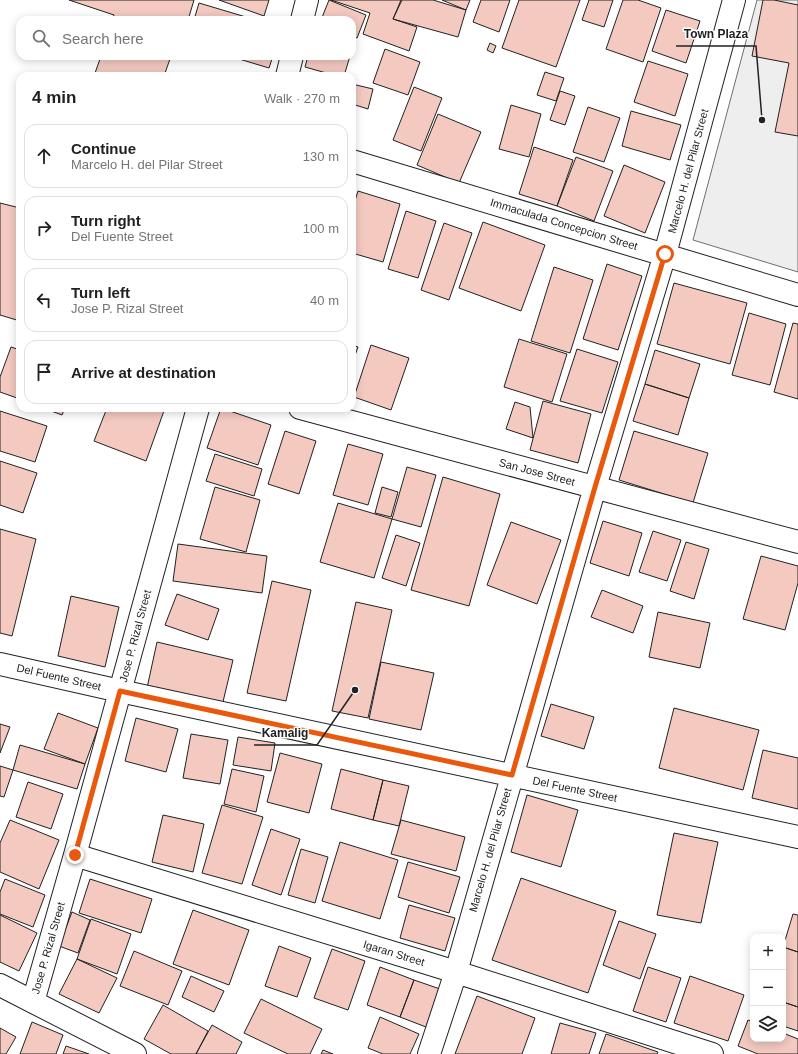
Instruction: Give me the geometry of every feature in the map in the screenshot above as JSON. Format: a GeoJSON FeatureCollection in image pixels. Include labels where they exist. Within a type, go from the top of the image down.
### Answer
{"type":"FeatureCollection","features":[{"type":"Feature","properties":{"kind":"street"},"geometry":{"type":"LineString","coordinates":[[303,16],[308,0]]}},
{"type":"Feature","properties":{"kind":"street","name":"Marcelo H. del Pilar Street"},"geometry":{"type":"LineString","coordinates":[[429,1054],[456,972],[595,487],[665,254],[734,0]]}},
{"type":"Feature","properties":{"kind":"street"},"geometry":{"type":"LineString","coordinates":[[288,72],[291,60]]}},
{"type":"Feature","properties":{"kind":"street","name":"Immaculada Concepcion Street"},"geometry":{"type":"LineString","coordinates":[[356,162],[798,295]]}},
{"type":"Feature","properties":{"kind":"street","name":"Jose P. Rizal Street"},"geometry":{"type":"LineString","coordinates":[[33,1002],[197,412]]}},
{"type":"Feature","properties":{"kind":"street","name":"San Jose Street"},"geometry":{"type":"LineString","coordinates":[[315,412],[798,542]]}},
{"type":"Feature","properties":{"kind":"street","name":"Del Fuente Street"},"geometry":{"type":"LineString","coordinates":[[0,664],[798,837]]}},
{"type":"Feature","properties":{"kind":"street","name":"Igaran Street"},"geometry":{"type":"LineString","coordinates":[[75,855],[456,972],[712,1054]]}},
{"type":"Feature","properties":{"kind":"street"},"geometry":{"type":"LineString","coordinates":[[0,985],[135,1054]]}},
{"type":"Feature","properties":{"kind":"shaded area"},"geometry":{"type":"Polygon","coordinates":[[[757,0],[798,0],[798,272],[693,240],[757,0]]]}},
{"type":"Feature","properties":{"kind":"building"},"geometry":{"type":"Polygon","coordinates":[[[69,0],[194,0],[189,16],[114,15],[69,0]]]}},
{"type":"Feature","properties":{"kind":"building"},"geometry":{"type":"Polygon","coordinates":[[[219,0],[269,0],[264,16],[219,0]]]}},
{"type":"Feature","properties":{"kind":"building"},"geometry":{"type":"Polygon","coordinates":[[[329,0],[366,15],[357,38],[356,16],[323,16],[329,0]]]}},
{"type":"Feature","properties":{"kind":"building"},"geometry":{"type":"Polygon","coordinates":[[[331,0],[401,0],[393,19],[417,27],[409,51],[363,34],[370,13],[331,0]]]}},
{"type":"Feature","properties":{"kind":"building"},"geometry":{"type":"Polygon","coordinates":[[[402,0],[433,0],[466,10],[458,37],[393,19],[402,0]]]}},
{"type":"Feature","properties":{"kind":"building"},"geometry":{"type":"Polygon","coordinates":[[[442,0],[470,0],[466,10],[442,0]]]}},
{"type":"Feature","properties":{"kind":"building"},"geometry":{"type":"Polygon","coordinates":[[[481,0],[510,0],[499,32],[473,22],[481,0]]]}},
{"type":"Feature","properties":{"kind":"building"},"geometry":{"type":"Polygon","coordinates":[[[519,0],[580,0],[556,67],[502,48],[519,0]]]}},
{"type":"Feature","properties":{"kind":"building"},"geometry":{"type":"Polygon","coordinates":[[[589,0],[613,0],[604,27],[582,20],[589,0]]]}},
{"type":"Feature","properties":{"kind":"building"},"geometry":{"type":"Polygon","coordinates":[[[623,0],[638,0],[661,8],[643,62],[606,49],[623,0]]]}},
{"type":"Feature","properties":{"kind":"building"},"geometry":{"type":"Polygon","coordinates":[[[763,0],[774,0],[798,5],[798,136],[775,132],[789,63],[752,56],[763,0]]]}},
{"type":"Feature","properties":{"kind":"building"},"geometry":{"type":"Polygon","coordinates":[[[199,3],[243,16],[195,16],[199,3]]]}},
{"type":"Feature","properties":{"kind":"building"},"geometry":{"type":"Polygon","coordinates":[[[666,10],[700,21],[686,63],[652,51],[666,10]]]}},
{"type":"Feature","properties":{"kind":"building"},"geometry":{"type":"Polygon","coordinates":[[[490,43],[496,46],[493,53],[487,50],[490,43]]]}},
{"type":"Feature","properties":{"kind":"building"},"geometry":{"type":"Polygon","coordinates":[[[385,49],[420,62],[408,95],[373,83],[385,49]]]}},
{"type":"Feature","properties":{"kind":"building"},"geometry":{"type":"Polygon","coordinates":[[[100,60],[170,60],[165,72],[95,72],[100,60]]]}},
{"type":"Feature","properties":{"kind":"building"},"geometry":{"type":"Polygon","coordinates":[[[242,60],[272,60],[269,68],[242,60]]]}},
{"type":"Feature","properties":{"kind":"building"},"geometry":{"type":"Polygon","coordinates":[[[307,60],[349,60],[345,72],[323,72],[305,67],[307,60]]]}},
{"type":"Feature","properties":{"kind":"building"},"geometry":{"type":"Polygon","coordinates":[[[648,61],[688,74],[675,116],[634,102],[648,61]]]}},
{"type":"Feature","properties":{"kind":"building"},"geometry":{"type":"Polygon","coordinates":[[[545,72],[564,78],[556,101],[537,95],[545,72]]]}},
{"type":"Feature","properties":{"kind":"building"},"geometry":{"type":"Polygon","coordinates":[[[356,85],[373,89],[368,109],[356,105],[356,85]]]}},
{"type":"Feature","properties":{"kind":"building"},"geometry":{"type":"Polygon","coordinates":[[[414,87],[442,98],[421,151],[393,140],[414,87]]]}},
{"type":"Feature","properties":{"kind":"building"},"geometry":{"type":"Polygon","coordinates":[[[560,91],[575,96],[565,125],[550,120],[560,91]]]}},
{"type":"Feature","properties":{"kind":"building"},"geometry":{"type":"Polygon","coordinates":[[[511,105],[541,114],[529,157],[499,149],[511,105]]]}},
{"type":"Feature","properties":{"kind":"building"},"geometry":{"type":"Polygon","coordinates":[[[588,107],[620,118],[604,162],[573,152],[588,107]]]}},
{"type":"Feature","properties":{"kind":"building"},"geometry":{"type":"Polygon","coordinates":[[[631,111],[681,125],[670,160],[622,146],[631,111]]]}},
{"type":"Feature","properties":{"kind":"building"},"geometry":{"type":"Polygon","coordinates":[[[438,114],[481,132],[459,183],[417,165],[438,114]]]}},
{"type":"Feature","properties":{"kind":"building"},"geometry":{"type":"Polygon","coordinates":[[[534,147],[573,160],[557,206],[519,194],[534,147]]]}},
{"type":"Feature","properties":{"kind":"building"},"geometry":{"type":"Polygon","coordinates":[[[576,157],[613,171],[594,221],[557,206],[576,157]]]}},
{"type":"Feature","properties":{"kind":"building"},"geometry":{"type":"Polygon","coordinates":[[[624,165],[665,182],[645,233],[604,216],[624,165]]]}},
{"type":"Feature","properties":{"kind":"building"},"geometry":{"type":"Polygon","coordinates":[[[358,191],[400,204],[383,262],[356,254],[356,197],[358,191]]]}},
{"type":"Feature","properties":{"kind":"building"},"geometry":{"type":"Polygon","coordinates":[[[0,203],[16,207],[16,320],[0,315],[0,203]]]}},
{"type":"Feature","properties":{"kind":"building"},"geometry":{"type":"Polygon","coordinates":[[[406,211],[436,221],[418,278],[388,269],[406,211]]]}},
{"type":"Feature","properties":{"kind":"building"},"geometry":{"type":"Polygon","coordinates":[[[483,222],[545,245],[521,311],[459,288],[483,222]]]}},
{"type":"Feature","properties":{"kind":"building"},"geometry":{"type":"Polygon","coordinates":[[[444,223],[472,233],[449,300],[421,290],[444,223]]]}},
{"type":"Feature","properties":{"kind":"building"},"geometry":{"type":"Polygon","coordinates":[[[607,264],[642,276],[618,350],[583,339],[607,264]]]}},
{"type":"Feature","properties":{"kind":"building"},"geometry":{"type":"Polygon","coordinates":[[[554,267],[593,280],[570,353],[531,341],[554,267]]]}},
{"type":"Feature","properties":{"kind":"building"},"geometry":{"type":"Polygon","coordinates":[[[674,283],[747,303],[730,364],[657,344],[674,283]]]}},
{"type":"Feature","properties":{"kind":"building"},"geometry":{"type":"Polygon","coordinates":[[[749,313],[786,324],[770,385],[732,375],[749,313]]]}},
{"type":"Feature","properties":{"kind":"building"},"geometry":{"type":"Polygon","coordinates":[[[793,323],[798,324],[798,399],[774,392],[793,323]]]}},
{"type":"Feature","properties":{"kind":"building"},"geometry":{"type":"Polygon","coordinates":[[[519,339],[567,354],[552,402],[504,387],[519,339]]]}},
{"type":"Feature","properties":{"kind":"building"},"geometry":{"type":"Polygon","coordinates":[[[371,345],[409,358],[391,410],[356,398],[356,391],[371,345]]]}},
{"type":"Feature","properties":{"kind":"building"},"geometry":{"type":"Polygon","coordinates":[[[11,347],[16,349],[16,398],[0,392],[0,377],[11,347]]]}},
{"type":"Feature","properties":{"kind":"building"},"geometry":{"type":"Polygon","coordinates":[[[577,349],[618,362],[602,413],[560,401],[577,349]]]}},
{"type":"Feature","properties":{"kind":"building"},"geometry":{"type":"Polygon","coordinates":[[[655,350],[700,364],[689,398],[645,384],[655,350]]]}},
{"type":"Feature","properties":{"kind":"building"},"geometry":{"type":"Polygon","coordinates":[[[645,384],[689,398],[678,435],[633,421],[645,384]]]}},
{"type":"Feature","properties":{"kind":"building"},"geometry":{"type":"Polygon","coordinates":[[[543,401],[591,414],[578,463],[530,450],[543,401]]]}},
{"type":"Feature","properties":{"kind":"building"},"geometry":{"type":"Polygon","coordinates":[[[515,402],[530,407],[533,438],[506,429],[515,402]]]}},
{"type":"Feature","properties":{"kind":"building"},"geometry":{"type":"Polygon","coordinates":[[[0,411],[47,426],[35,462],[0,451],[0,411]]]}},
{"type":"Feature","properties":{"kind":"building"},"geometry":{"type":"Polygon","coordinates":[[[54,412],[63,412],[62,415],[54,412]]]}},
{"type":"Feature","properties":{"kind":"building"},"geometry":{"type":"Polygon","coordinates":[[[105,412],[164,412],[146,461],[94,441],[105,412]]]}},
{"type":"Feature","properties":{"kind":"building"},"geometry":{"type":"Polygon","coordinates":[[[220,412],[233,412],[271,425],[258,465],[207,448],[220,412]]]}},
{"type":"Feature","properties":{"kind":"building"},"geometry":{"type":"Polygon","coordinates":[[[285,431],[316,441],[299,494],[268,484],[285,431]]]}},
{"type":"Feature","properties":{"kind":"building"},"geometry":{"type":"Polygon","coordinates":[[[634,431],[708,453],[693,503],[619,480],[634,431]]]}},
{"type":"Feature","properties":{"kind":"building"},"geometry":{"type":"Polygon","coordinates":[[[348,444],[383,454],[368,505],[333,495],[348,444]]]}},
{"type":"Feature","properties":{"kind":"building"},"geometry":{"type":"Polygon","coordinates":[[[215,454],[262,469],[254,496],[206,481],[215,454]]]}},
{"type":"Feature","properties":{"kind":"building"},"geometry":{"type":"Polygon","coordinates":[[[0,461],[37,473],[23,513],[0,505],[0,461]]]}},
{"type":"Feature","properties":{"kind":"building"},"geometry":{"type":"Polygon","coordinates":[[[407,467],[436,475],[421,527],[392,519],[407,467]]]}},
{"type":"Feature","properties":{"kind":"building"},"geometry":{"type":"Polygon","coordinates":[[[443,477],[500,494],[469,606],[411,590],[443,477]]]}},
{"type":"Feature","properties":{"kind":"building"},"geometry":{"type":"Polygon","coordinates":[[[215,487],[260,500],[246,552],[200,539],[215,487]]]}},
{"type":"Feature","properties":{"kind":"building"},"geometry":{"type":"Polygon","coordinates":[[[382,487],[398,492],[391,517],[375,513],[382,487]]]}},
{"type":"Feature","properties":{"kind":"building"},"geometry":{"type":"Polygon","coordinates":[[[338,503],[392,519],[374,578],[320,562],[338,503]]]}},
{"type":"Feature","properties":{"kind":"building"},"geometry":{"type":"Polygon","coordinates":[[[603,521],[642,533],[629,576],[590,563],[603,521]]]}},
{"type":"Feature","properties":{"kind":"building"},"geometry":{"type":"Polygon","coordinates":[[[511,522],[561,540],[537,604],[487,585],[511,522]]]}},
{"type":"Feature","properties":{"kind":"building"},"geometry":{"type":"Polygon","coordinates":[[[0,529],[36,539],[12,636],[0,633],[0,529]]]}},
{"type":"Feature","properties":{"kind":"building"},"geometry":{"type":"Polygon","coordinates":[[[653,531],[681,540],[667,581],[639,572],[653,531]]]}},
{"type":"Feature","properties":{"kind":"building"},"geometry":{"type":"Polygon","coordinates":[[[396,535],[420,543],[406,586],[382,578],[396,535]]]}},
{"type":"Feature","properties":{"kind":"building"},"geometry":{"type":"Polygon","coordinates":[[[686,542],[709,549],[694,599],[670,591],[686,542]]]}},
{"type":"Feature","properties":{"kind":"building"},"geometry":{"type":"Polygon","coordinates":[[[178,544],[267,556],[262,593],[173,581],[178,544]]]}},
{"type":"Feature","properties":{"kind":"building"},"geometry":{"type":"Polygon","coordinates":[[[761,556],[798,566],[798,583],[785,630],[743,619],[761,556]]]}},
{"type":"Feature","properties":{"kind":"building"},"geometry":{"type":"Polygon","coordinates":[[[272,581],[311,590],[286,701],[247,693],[272,581]]]}},
{"type":"Feature","properties":{"kind":"building"},"geometry":{"type":"Polygon","coordinates":[[[602,590],[643,606],[633,633],[591,617],[602,590]]]}},
{"type":"Feature","properties":{"kind":"building"},"geometry":{"type":"Polygon","coordinates":[[[177,594],[219,609],[208,640],[165,625],[177,594]]]}},
{"type":"Feature","properties":{"kind":"building"},"geometry":{"type":"Polygon","coordinates":[[[71,596],[119,607],[105,667],[58,656],[71,596]]]}},
{"type":"Feature","properties":{"kind":"building"},"geometry":{"type":"Polygon","coordinates":[[[356,602],[392,610],[368,718],[332,711],[356,602]]]}},
{"type":"Feature","properties":{"kind":"building"},"geometry":{"type":"Polygon","coordinates":[[[658,612],[710,623],[700,668],[649,657],[658,612]]]}},
{"type":"Feature","properties":{"kind":"building"},"geometry":{"type":"Polygon","coordinates":[[[157,642],[233,660],[222,706],[147,688],[157,642]]]}},
{"type":"Feature","properties":{"kind":"building"},"geometry":{"type":"Polygon","coordinates":[[[381,662],[434,673],[421,730],[369,719],[381,662]]]}},
{"type":"Feature","properties":{"kind":"building"},"geometry":{"type":"Polygon","coordinates":[[[551,704],[594,717],[584,749],[541,736],[551,704]]]}},
{"type":"Feature","properties":{"kind":"building"},"geometry":{"type":"Polygon","coordinates":[[[674,708],[759,730],[743,790],[659,768],[674,708]]]}},
{"type":"Feature","properties":{"kind":"building"},"geometry":{"type":"Polygon","coordinates":[[[58,713],[98,728],[85,764],[44,749],[58,713]]]}},
{"type":"Feature","properties":{"kind":"building"},"geometry":{"type":"Polygon","coordinates":[[[136,718],[178,729],[166,772],[125,761],[136,718]]]}},
{"type":"Feature","properties":{"kind":"building"},"geometry":{"type":"Polygon","coordinates":[[[0,724],[10,727],[0,753],[0,724]]]}},
{"type":"Feature","properties":{"kind":"building"},"geometry":{"type":"Polygon","coordinates":[[[191,734],[228,740],[220,784],[183,778],[191,734]]]}},
{"type":"Feature","properties":{"kind":"building"},"geometry":{"type":"Polygon","coordinates":[[[238,737],[275,743],[271,771],[233,765],[238,737]]]}},
{"type":"Feature","properties":{"kind":"building"},"geometry":{"type":"Polygon","coordinates":[[[20,745],[85,764],[77,789],[13,770],[20,745]]]}},
{"type":"Feature","properties":{"kind":"building"},"geometry":{"type":"Polygon","coordinates":[[[763,750],[798,758],[798,809],[752,798],[763,750]]]}},
{"type":"Feature","properties":{"kind":"building"},"geometry":{"type":"Polygon","coordinates":[[[280,753],[322,764],[309,813],[267,802],[280,753]]]}},
{"type":"Feature","properties":{"kind":"building"},"geometry":{"type":"Polygon","coordinates":[[[0,766],[13,770],[4,797],[0,796],[0,766]]]}},
{"type":"Feature","properties":{"kind":"building"},"geometry":{"type":"Polygon","coordinates":[[[232,769],[264,776],[256,812],[224,804],[232,769]]]}},
{"type":"Feature","properties":{"kind":"building"},"geometry":{"type":"Polygon","coordinates":[[[341,769],[383,780],[373,820],[331,809],[341,769]]]}},
{"type":"Feature","properties":{"kind":"building"},"geometry":{"type":"Polygon","coordinates":[[[383,780],[409,786],[399,826],[373,820],[383,780]]]}},
{"type":"Feature","properties":{"kind":"building"},"geometry":{"type":"Polygon","coordinates":[[[28,782],[63,794],[51,829],[16,817],[28,782]]]}},
{"type":"Feature","properties":{"kind":"building"},"geometry":{"type":"Polygon","coordinates":[[[527,795],[578,810],[561,867],[511,852],[527,795]]]}},
{"type":"Feature","properties":{"kind":"building"},"geometry":{"type":"Polygon","coordinates":[[[222,805],[263,817],[242,884],[202,873],[222,805]]]}},
{"type":"Feature","properties":{"kind":"building"},"geometry":{"type":"Polygon","coordinates":[[[163,815],[204,824],[193,872],[152,862],[163,815]]]}},
{"type":"Feature","properties":{"kind":"building"},"geometry":{"type":"Polygon","coordinates":[[[10,820],[59,840],[39,889],[0,872],[0,843],[10,820]]]}},
{"type":"Feature","properties":{"kind":"building"},"geometry":{"type":"Polygon","coordinates":[[[401,820],[465,837],[456,871],[391,854],[401,820]]]}},
{"type":"Feature","properties":{"kind":"building"},"geometry":{"type":"Polygon","coordinates":[[[271,829],[300,839],[281,895],[252,885],[271,829]]]}},
{"type":"Feature","properties":{"kind":"building"},"geometry":{"type":"Polygon","coordinates":[[[674,833],[718,842],[701,923],[657,915],[674,833]]]}},
{"type":"Feature","properties":{"kind":"building"},"geometry":{"type":"Polygon","coordinates":[[[340,842],[398,860],[380,919],[322,901],[340,842]]]}},
{"type":"Feature","properties":{"kind":"building"},"geometry":{"type":"Polygon","coordinates":[[[301,849],[328,857],[315,903],[288,895],[301,849]]]}},
{"type":"Feature","properties":{"kind":"building"},"geometry":{"type":"Polygon","coordinates":[[[408,862],[460,877],[449,913],[398,897],[408,862]]]}},
{"type":"Feature","properties":{"kind":"building"},"geometry":{"type":"Polygon","coordinates":[[[521,878],[616,911],[588,993],[492,960],[521,878]]]}},
{"type":"Feature","properties":{"kind":"building"},"geometry":{"type":"Polygon","coordinates":[[[5,879],[45,895],[33,927],[0,914],[0,892],[5,879]]]}},
{"type":"Feature","properties":{"kind":"building"},"geometry":{"type":"Polygon","coordinates":[[[90,879],[152,899],[141,933],[79,913],[90,879]]]}},
{"type":"Feature","properties":{"kind":"building"},"geometry":{"type":"Polygon","coordinates":[[[409,905],[455,918],[445,951],[400,938],[409,905]]]}},
{"type":"Feature","properties":{"kind":"building"},"geometry":{"type":"Polygon","coordinates":[[[193,910],[249,930],[229,985],[173,964],[193,910]]]}},
{"type":"Feature","properties":{"kind":"building"},"geometry":{"type":"Polygon","coordinates":[[[72,912],[90,920],[78,953],[59,946],[72,912]]]}},
{"type":"Feature","properties":{"kind":"building"},"geometry":{"type":"Polygon","coordinates":[[[793,914],[798,915],[798,952],[786,948],[786,937],[793,914]]]}},
{"type":"Feature","properties":{"kind":"building"},"geometry":{"type":"Polygon","coordinates":[[[0,915],[37,933],[19,971],[0,962],[0,915]]]}},
{"type":"Feature","properties":{"kind":"building"},"geometry":{"type":"Polygon","coordinates":[[[91,919],[131,934],[117,974],[77,959],[91,919]]]}},
{"type":"Feature","properties":{"kind":"building"},"geometry":{"type":"Polygon","coordinates":[[[619,921],[656,934],[640,979],[603,965],[619,921]]]}},
{"type":"Feature","properties":{"kind":"building"},"geometry":{"type":"Polygon","coordinates":[[[279,946],[311,958],[297,997],[265,986],[279,946]]]}},
{"type":"Feature","properties":{"kind":"building"},"geometry":{"type":"Polygon","coordinates":[[[786,948],[798,952],[798,1007],[786,1003],[786,948]]]}},
{"type":"Feature","properties":{"kind":"building"},"geometry":{"type":"Polygon","coordinates":[[[332,949],[365,961],[348,1010],[314,998],[332,949]]]}},
{"type":"Feature","properties":{"kind":"building"},"geometry":{"type":"Polygon","coordinates":[[[134,951],[182,971],[168,1005],[120,986],[134,951]]]}},
{"type":"Feature","properties":{"kind":"building"},"geometry":{"type":"Polygon","coordinates":[[[77,959],[117,978],[99,1013],[59,994],[77,959]]]}},
{"type":"Feature","properties":{"kind":"building"},"geometry":{"type":"Polygon","coordinates":[[[380,967],[414,980],[400,1017],[367,1005],[380,967]]]}},
{"type":"Feature","properties":{"kind":"building"},"geometry":{"type":"Polygon","coordinates":[[[648,967],[681,978],[666,1022],[633,1011],[648,967]]]}},
{"type":"Feature","properties":{"kind":"building"},"geometry":{"type":"Polygon","coordinates":[[[191,976],[224,991],[214,1012],[182,997],[191,976]]]}},
{"type":"Feature","properties":{"kind":"building"},"geometry":{"type":"Polygon","coordinates":[[[690,976],[744,995],[728,1041],[674,1023],[690,976]]]}},
{"type":"Feature","properties":{"kind":"building"},"geometry":{"type":"Polygon","coordinates":[[[414,980],[440,989],[426,1027],[400,1017],[414,980]]]}},
{"type":"Feature","properties":{"kind":"building"},"geometry":{"type":"Polygon","coordinates":[[[477,996],[535,1018],[522,1054],[455,1054],[477,996]]]}},
{"type":"Feature","properties":{"kind":"building"},"geometry":{"type":"Polygon","coordinates":[[[261,999],[322,1029],[310,1054],[288,1054],[244,1033],[261,999]]]}},
{"type":"Feature","properties":{"kind":"building"},"geometry":{"type":"Polygon","coordinates":[[[786,1003],[798,1007],[798,1031],[786,1027],[786,1003]]]}},
{"type":"Feature","properties":{"kind":"building"},"geometry":{"type":"Polygon","coordinates":[[[163,1005],[208,1031],[196,1054],[171,1054],[144,1039],[163,1005]]]}},
{"type":"Feature","properties":{"kind":"building"},"geometry":{"type":"Polygon","coordinates":[[[380,1017],[419,1034],[410,1054],[383,1054],[368,1048],[380,1017]]]}},
{"type":"Feature","properties":{"kind":"building"},"geometry":{"type":"Polygon","coordinates":[[[748,1020],[750,1021],[750,1042],[786,1042],[786,1034],[798,1039],[798,1054],[758,1054],[738,1046],[748,1020]]]}},
{"type":"Feature","properties":{"kind":"building"},"geometry":{"type":"Polygon","coordinates":[[[32,1022],[63,1035],[56,1054],[20,1054],[32,1022]]]}},
{"type":"Feature","properties":{"kind":"building"},"geometry":{"type":"Polygon","coordinates":[[[560,1023],[596,1033],[589,1054],[551,1054],[560,1023]]]}},
{"type":"Feature","properties":{"kind":"building"},"geometry":{"type":"Polygon","coordinates":[[[212,1025],[242,1042],[236,1054],[196,1054],[212,1025]]]}},
{"type":"Feature","properties":{"kind":"building"},"geometry":{"type":"Polygon","coordinates":[[[0,1028],[16,1037],[6,1054],[0,1054],[0,1028]]]}},
{"type":"Feature","properties":{"kind":"building"},"geometry":{"type":"Polygon","coordinates":[[[606,1034],[658,1052],[657,1054],[599,1054],[606,1034]]]}},
{"type":"Feature","properties":{"kind":"building"},"geometry":{"type":"Polygon","coordinates":[[[66,1046],[89,1054],[63,1054],[66,1046]]]}},
{"type":"Feature","properties":{"kind":"building"},"geometry":{"type":"Polygon","coordinates":[[[323,1050],[333,1054],[321,1054],[323,1050]]]}},
{"type":"Feature","properties":{"kind":"place","name":"Town Plaza"},"geometry":{"type":"Point","coordinates":[762,120]}},
{"type":"Feature","properties":{"kind":"place","name":"Kamalig"},"geometry":{"type":"Point","coordinates":[355,690]}},
{"type":"Feature","properties":{"kind":"route"},"geometry":{"type":"LineString","coordinates":[[75,855],[120,691],[512,775],[595,487],[665,254]]}}]}
